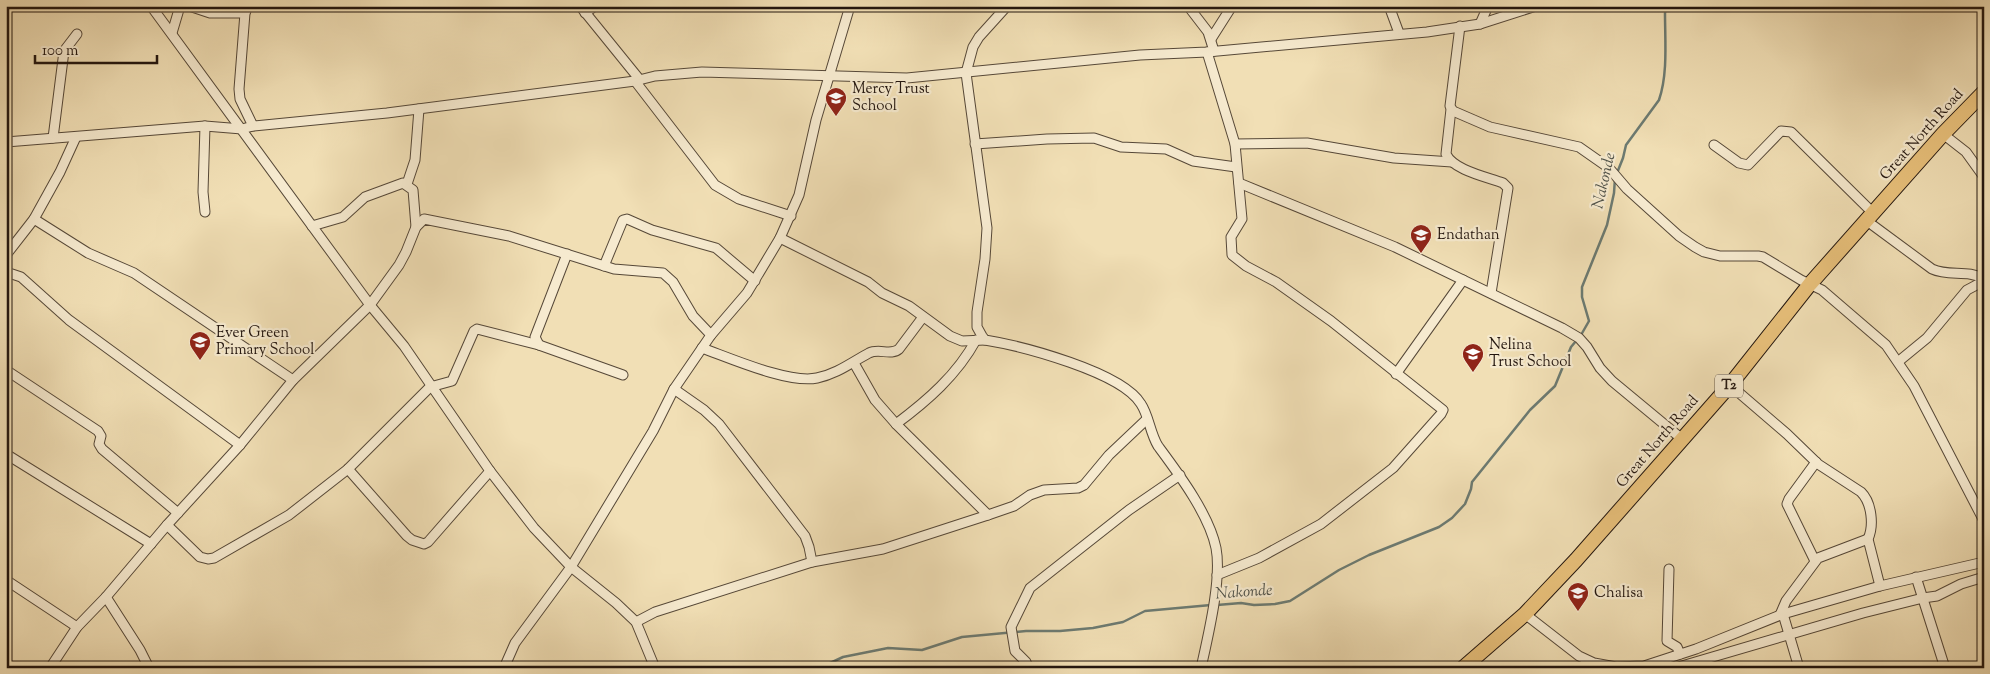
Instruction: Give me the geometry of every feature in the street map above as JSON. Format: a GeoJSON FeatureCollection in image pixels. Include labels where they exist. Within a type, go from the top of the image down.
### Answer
{"type":"FeatureCollection","features":[{"type":"Feature","properties":{"kind":"highway","name":"Great North Road"},"geometry":{"type":"LineString","coordinates":[[1463,668],[1525,614],[1730,385],[1810,284],[1943,134],[1984,92]]}},
{"type":"Feature","properties":{"kind":"street"},"geometry":{"type":"LineString","coordinates":[[151,6],[370,305],[404,346],[430,387],[490,471],[534,528],[571,567],[616,603],[636,622],[655,668]]}},
{"type":"Feature","properties":{"kind":"street"},"geometry":{"type":"LineString","coordinates":[[172,33],[180,6]]}},
{"type":"Feature","properties":{"kind":"street"},"geometry":{"type":"LineString","coordinates":[[189,6],[210,13],[246,10],[240,96],[253,126]]}},
{"type":"Feature","properties":{"kind":"street"},"geometry":{"type":"LineString","coordinates":[[595,6],[582,9],[715,185],[739,199],[791,216]]}},
{"type":"Feature","properties":{"kind":"street"},"geometry":{"type":"LineString","coordinates":[[504,668],[515,643],[571,567],[653,431],[674,388],[711,335],[747,293],[780,238],[799,195],[816,120],[850,6]]}},
{"type":"Feature","properties":{"kind":"street"},"geometry":{"type":"LineString","coordinates":[[986,340],[977,327],[977,312],[985,259],[987,228],[966,72],[973,47],[979,37],[1007,6]]}},
{"type":"Feature","properties":{"kind":"street"},"geometry":{"type":"LineString","coordinates":[[1188,6],[1211,38]]}},
{"type":"Feature","properties":{"kind":"street"},"geometry":{"type":"LineString","coordinates":[[1217,575],[1259,558],[1321,524],[1393,468],[1443,410],[1331,321],[1276,282],[1246,266],[1232,255],[1231,237],[1242,219],[1235,144],[1210,51],[1211,38],[1232,6]]}},
{"type":"Feature","properties":{"kind":"street"},"geometry":{"type":"LineString","coordinates":[[1389,6],[1399,33]]}},
{"type":"Feature","properties":{"kind":"street"},"geometry":{"type":"LineString","coordinates":[[1480,24],[1488,6]]}},
{"type":"Feature","properties":{"kind":"street"},"geometry":{"type":"LineString","coordinates":[[6,142],[204,126],[242,129],[253,126],[419,109],[638,81],[655,76],[702,72],[906,78],[1140,55],[1295,44],[1399,33],[1427,32],[1480,24],[1536,6]]}},
{"type":"Feature","properties":{"kind":"street"},"geometry":{"type":"LineString","coordinates":[[1452,162],[1446,154],[1460,26]]}},
{"type":"Feature","properties":{"kind":"street"},"geometry":{"type":"LineString","coordinates":[[53,138],[64,51],[77,34]]}},
{"type":"Feature","properties":{"kind":"street"},"geometry":{"type":"LineString","coordinates":[[407,184],[414,166],[419,109]]}},
{"type":"Feature","properties":{"kind":"street"},"geometry":{"type":"LineString","coordinates":[[1451,109],[1456,113],[1490,127],[1579,146],[1609,168],[1627,189],[1651,208],[1679,236],[1695,247],[1720,256],[1758,256],[1822,290],[1886,345],[1899,361],[1914,386],[1984,521]]}},
{"type":"Feature","properties":{"kind":"street"},"geometry":{"type":"LineString","coordinates":[[204,126],[203,192],[205,212]]}},
{"type":"Feature","properties":{"kind":"street"},"geometry":{"type":"LineString","coordinates":[[1714,145],[1739,163],[1748,165],[1780,132],[1791,132],[1870,217],[1925,265],[1936,271],[1974,274],[1984,280],[1967,290],[1927,338],[1899,361]]}},
{"type":"Feature","properties":{"kind":"street"},"geometry":{"type":"LineString","coordinates":[[1943,134],[1966,152],[1984,177]]}},
{"type":"Feature","properties":{"kind":"street"},"geometry":{"type":"LineString","coordinates":[[6,255],[34,219],[60,172],[76,137]]}},
{"type":"Feature","properties":{"kind":"street"},"geometry":{"type":"LineString","coordinates":[[975,144],[1047,138],[1094,138],[1122,147],[1166,149],[1194,160],[1236,166]]}},
{"type":"Feature","properties":{"kind":"street"},"geometry":{"type":"LineString","coordinates":[[1235,144],[1307,143],[1394,158],[1452,162],[1503,183],[1508,188],[1491,294]]}},
{"type":"Feature","properties":{"kind":"street"},"geometry":{"type":"LineString","coordinates":[[312,226],[346,216],[358,201],[403,183],[413,190],[416,227]]}},
{"type":"Feature","properties":{"kind":"street"},"geometry":{"type":"LineString","coordinates":[[1238,183],[1395,247],[1562,328],[1579,338],[1604,373],[1682,439]]}},
{"type":"Feature","properties":{"kind":"street"},"geometry":{"type":"LineString","coordinates":[[34,219],[88,253],[134,274],[293,380]]}},
{"type":"Feature","properties":{"kind":"street"},"geometry":{"type":"LineString","coordinates":[[50,668],[77,627],[106,597],[167,525],[240,445],[293,380],[370,305],[399,265],[416,227],[424,219],[509,236],[624,271],[659,272],[674,282],[697,321],[711,335]]}},
{"type":"Feature","properties":{"kind":"street"},"geometry":{"type":"LineString","coordinates":[[604,266],[623,220],[627,219],[652,230],[716,248],[755,281]]}},
{"type":"Feature","properties":{"kind":"street"},"geometry":{"type":"LineString","coordinates":[[780,238],[868,282],[882,293],[909,306],[950,336],[962,341],[986,340],[1046,354],[1092,372],[1134,395],[1142,404],[1156,442],[1180,475],[1204,516],[1216,547],[1217,575],[1201,668]]}},
{"type":"Feature","properties":{"kind":"street"},"geometry":{"type":"LineString","coordinates":[[539,345],[535,337],[567,254]]}},
{"type":"Feature","properties":{"kind":"street"},"geometry":{"type":"LineString","coordinates":[[6,272],[21,277],[69,320],[240,445]]}},
{"type":"Feature","properties":{"kind":"street"},"geometry":{"type":"LineString","coordinates":[[1396,374],[1463,280]]}},
{"type":"Feature","properties":{"kind":"street"},"geometry":{"type":"LineString","coordinates":[[702,348],[763,370],[809,378],[826,375],[854,363],[871,352],[885,351],[894,353],[923,317]]}},
{"type":"Feature","properties":{"kind":"street"},"geometry":{"type":"LineString","coordinates":[[167,525],[200,557],[208,559],[214,558],[289,515],[348,469],[430,387],[452,380],[474,331],[477,329],[539,345],[623,375]]}},
{"type":"Feature","properties":{"kind":"street"},"geometry":{"type":"LineString","coordinates":[[896,424],[925,403],[965,359],[976,340]]}},
{"type":"Feature","properties":{"kind":"street"},"geometry":{"type":"LineString","coordinates":[[854,363],[875,400],[896,424],[988,516]]}},
{"type":"Feature","properties":{"kind":"street"},"geometry":{"type":"LineString","coordinates":[[6,370],[98,431],[101,436],[99,444],[102,449],[178,513]]}},
{"type":"Feature","properties":{"kind":"street"},"geometry":{"type":"LineString","coordinates":[[1730,385],[1787,434],[1816,462],[1861,492],[1865,497],[1870,509],[1871,533],[1868,540],[1880,586]]}},
{"type":"Feature","properties":{"kind":"street"},"geometry":{"type":"LineString","coordinates":[[674,388],[704,410],[719,424],[805,536],[812,562]]}},
{"type":"Feature","properties":{"kind":"street"},"geometry":{"type":"LineString","coordinates":[[636,622],[654,612],[812,562],[883,549],[988,516],[1014,506],[1030,495],[1044,490],[1081,487],[1109,455],[1147,419]]}},
{"type":"Feature","properties":{"kind":"street"},"geometry":{"type":"LineString","coordinates":[[6,454],[151,544]]}},
{"type":"Feature","properties":{"kind":"street"},"geometry":{"type":"LineString","coordinates":[[1815,561],[1787,504],[1816,462]]}},
{"type":"Feature","properties":{"kind":"street"},"geometry":{"type":"LineString","coordinates":[[348,469],[407,536],[424,544],[428,542],[490,471]]}},
{"type":"Feature","properties":{"kind":"street"},"geometry":{"type":"LineString","coordinates":[[1028,668],[1026,662],[1015,651],[1011,627],[1030,588],[1073,552],[1180,475]]}},
{"type":"Feature","properties":{"kind":"street"},"geometry":{"type":"LineString","coordinates":[[1799,668],[1782,615],[1786,601],[1815,561],[1822,556],[1868,540]]}},
{"type":"Feature","properties":{"kind":"street"},"geometry":{"type":"LineString","coordinates":[[1525,614],[1579,656],[1594,663],[1616,667],[1644,666],[1696,649],[1782,615],[1880,586],[1982,562],[1984,572]]}},
{"type":"Feature","properties":{"kind":"street"},"geometry":{"type":"LineString","coordinates":[[1669,569],[1667,641],[1677,647],[1680,654]]}},
{"type":"Feature","properties":{"kind":"street"},"geometry":{"type":"LineString","coordinates":[[1916,577],[1945,668]]}},
{"type":"Feature","properties":{"kind":"street"},"geometry":{"type":"LineString","coordinates":[[1675,668],[1702,664],[1789,634],[1923,598],[1940,596],[1961,584],[1984,577]]}},
{"type":"Feature","properties":{"kind":"street"},"geometry":{"type":"LineString","coordinates":[[6,580],[77,627]]}},
{"type":"Feature","properties":{"kind":"street"},"geometry":{"type":"LineString","coordinates":[[106,597],[140,650],[149,668]]}},
{"type":"Feature","properties":{"kind":"street"},"geometry":{"type":"LineString","coordinates":[[1696,649],[1702,664]]}},
{"type":"Feature","properties":{"kind":"waterway","name":"Nakonde"},"geometry":{"type":"LineString","coordinates":[[1617,173],[1626,145],[1659,100],[1662,90],[1665,68],[1665,13],[1667,6]]}},
{"type":"Feature","properties":{"kind":"waterway","name":"Nakonde"},"geometry":{"type":"LineString","coordinates":[[1581,335],[1589,321],[1582,297],[1582,287],[1607,225],[1614,193],[1615,178]]}},
{"type":"Feature","properties":{"kind":"waterway","name":"Nakonde"},"geometry":{"type":"LineString","coordinates":[[1217,605],[1241,603],[1254,605],[1275,604],[1290,601],[1339,570],[1369,555],[1439,527],[1452,518],[1465,504],[1472,482],[1530,410],[1555,386],[1571,347],[1576,341]]}},
{"type":"Feature","properties":{"kind":"waterway","name":"Nakonde"},"geometry":{"type":"LineString","coordinates":[[805,668],[826,665],[843,657],[888,648],[922,650],[962,637],[1026,631],[1060,631],[1093,628],[1123,622],[1145,611],[1211,605]]}},
{"type":"Feature","properties":{"kind":"place","name":"Mercy Trust School"},"geometry":{"type":"Point","coordinates":[836,117]}},
{"type":"Feature","properties":{"kind":"place","name":"Endathan"},"geometry":{"type":"Point","coordinates":[1421,254]}},
{"type":"Feature","properties":{"kind":"place","name":"Ever Green Primary School"},"geometry":{"type":"Point","coordinates":[200,361]}},
{"type":"Feature","properties":{"kind":"place","name":"Nelina Trust School"},"geometry":{"type":"Point","coordinates":[1473,373]}},
{"type":"Feature","properties":{"kind":"place","name":"Chalisa"},"geometry":{"type":"Point","coordinates":[1578,612]}}]}
